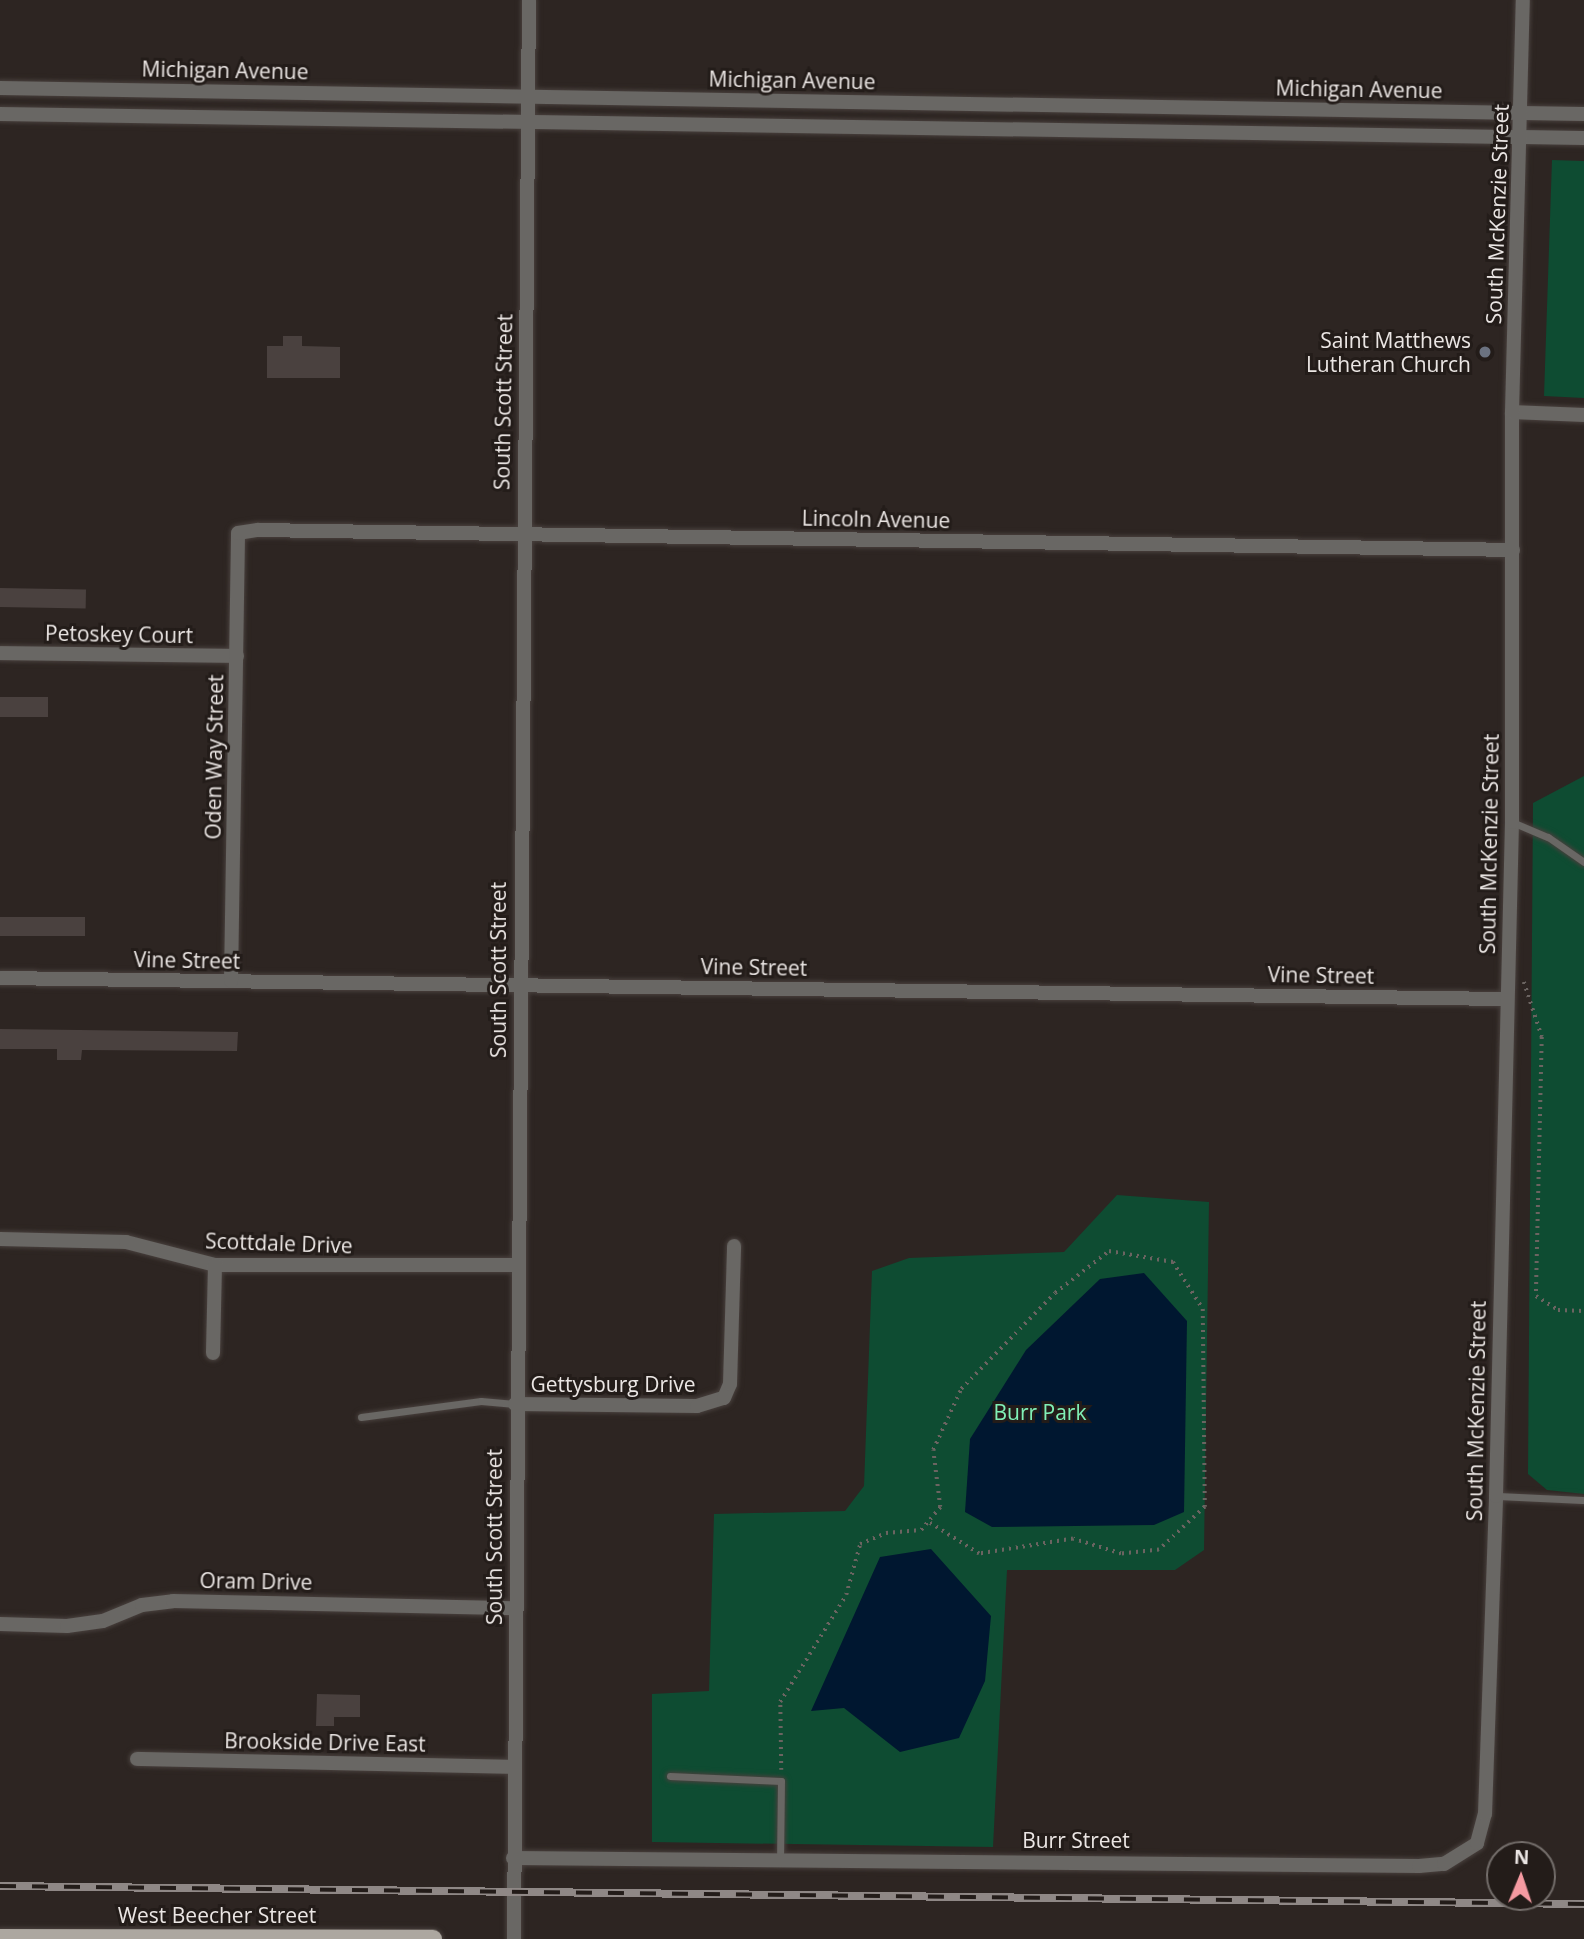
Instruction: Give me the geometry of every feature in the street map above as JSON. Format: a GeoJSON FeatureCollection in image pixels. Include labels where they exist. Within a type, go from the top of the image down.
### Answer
{"type":"FeatureCollection","features":[{"type":"Feature","properties":{"kind":"main road","name":"West Beecher Street"},"geometry":{"type":"LineString","coordinates":[[0,1937],[433,1939]]}},
{"type":"Feature","properties":{"kind":"street","name":"South Scott Street"},"geometry":{"type":"LineString","coordinates":[[514,1939],[512,1767],[528,0]]}},
{"type":"Feature","properties":{"kind":"street","name":"South McKenzie Street"},"geometry":{"type":"LineString","coordinates":[[1489,1689],[1512,822],[1512,412],[1523,0]]}},
{"type":"Feature","properties":{"kind":"street","name":"Michigan Avenue"},"geometry":{"type":"LineString","coordinates":[[0,88],[1584,114]]}},
{"type":"Feature","properties":{"kind":"street"},"geometry":{"type":"LineString","coordinates":[[0,114],[1584,138]]}},
{"type":"Feature","properties":{"kind":"street"},"geometry":{"type":"LineString","coordinates":[[1512,412],[1584,415]]}},
{"type":"Feature","properties":{"kind":"street","name":"Lincoln Avenue"},"geometry":{"type":"LineString","coordinates":[[238,533],[258,530],[1513,550]]}},
{"type":"Feature","properties":{"kind":"street","name":"Oden Way Street"},"geometry":{"type":"LineString","coordinates":[[231,981],[238,533]]}},
{"type":"Feature","properties":{"kind":"street","name":"Petoskey Court"},"geometry":{"type":"LineString","coordinates":[[0,653],[237,656]]}},
{"type":"Feature","properties":{"kind":"street","name":"Vine Street"},"geometry":{"type":"LineString","coordinates":[[0,978],[1507,999]]}},
{"type":"Feature","properties":{"kind":"street","name":"Scottdale Drive"},"geometry":{"type":"LineString","coordinates":[[0,1239],[126,1242],[215,1265],[517,1265]]}},
{"type":"Feature","properties":{"kind":"street","name":"Gettysburg Drive"},"geometry":{"type":"LineString","coordinates":[[515,1404],[697,1406],[724,1398],[730,1384],[734,1247]]}},
{"type":"Feature","properties":{"kind":"street"},"geometry":{"type":"LineString","coordinates":[[213,1353],[215,1265]]}},
{"type":"Feature","properties":{"kind":"street","name":"Oram Drive"},"geometry":{"type":"LineString","coordinates":[[0,1624],[79,1625],[173,1601],[515,1608]]}},
{"type":"Feature","properties":{"kind":"street","name":"Burr Street"},"geometry":{"type":"LineString","coordinates":[[513,1858],[1444,1864],[1468,1852],[1482,1831],[1489,1689]]}},
{"type":"Feature","properties":{"kind":"street","name":"Brookside Drive East"},"geometry":{"type":"LineString","coordinates":[[137,1759],[512,1767]]}},
{"type":"Feature","properties":{"kind":"lane"},"geometry":{"type":"LineString","coordinates":[[1512,822],[1548,837],[1584,862]]}},
{"type":"Feature","properties":{"kind":"lane"},"geometry":{"type":"LineString","coordinates":[[361,1417],[481,1401],[515,1404]]}},
{"type":"Feature","properties":{"kind":"lane"},"geometry":{"type":"LineString","coordinates":[[1496,1496],[1584,1500]]}},
{"type":"Feature","properties":{"kind":"lane"},"geometry":{"type":"LineString","coordinates":[[670,1776],[781,1780],[780,1861]]}},
{"type":"Feature","properties":{"kind":"path"},"geometry":{"type":"LineString","coordinates":[[1524,981],[1542,1037],[1536,1296],[1558,1310],[1584,1311]]}},
{"type":"Feature","properties":{"kind":"path"},"geometry":{"type":"LineString","coordinates":[[781,1780],[780,1702],[846,1595],[860,1544],[886,1533],[921,1530],[940,1507],[933,1450],[961,1389],[1055,1293],[1110,1251],[1173,1262],[1203,1309],[1205,1507],[1159,1550],[1121,1554],[1073,1539],[979,1554],[928,1522]]}},
{"type":"Feature","properties":{"kind":"green space"},"geometry":{"type":"Polygon","coordinates":[[[1552,160],[1584,161],[1584,398],[1544,396],[1552,160]]]}},
{"type":"Feature","properties":{"kind":"green space"},"geometry":{"type":"Polygon","coordinates":[[[1584,776],[1584,1494],[1547,1490],[1528,1474],[1533,803],[1584,776]]]}},
{"type":"Feature","properties":{"kind":"green space","name":"Burr Park"},"geometry":{"type":"Polygon","coordinates":[[[1117,1195],[1209,1202],[1204,1550],[1175,1570],[1007,1570],[993,1847],[652,1842],[652,1694],[709,1691],[714,1514],[845,1511],[864,1486],[872,1271],[909,1258],[1064,1252],[1117,1195]]]}},
{"type":"Feature","properties":{"kind":"water"},"geometry":{"type":"Polygon","coordinates":[[[1144,1273],[1187,1321],[1184,1512],[1154,1525],[992,1527],[965,1512],[970,1439],[1026,1350],[1100,1279],[1144,1273]]]}},
{"type":"Feature","properties":{"kind":"water"},"geometry":{"type":"Polygon","coordinates":[[[931,1549],[991,1616],[985,1681],[959,1738],[900,1752],[844,1708],[811,1711],[880,1557],[931,1549]]]}},
{"type":"Feature","properties":{"kind":"building"},"geometry":{"type":"Polygon","coordinates":[[[283,336],[302,336],[302,346],[340,347],[340,378],[267,378],[267,346],[283,346],[283,336]]]}},
{"type":"Feature","properties":{"kind":"building"},"geometry":{"type":"Polygon","coordinates":[[[0,588],[86,590],[86,608],[0,607],[0,588]]]}},
{"type":"Feature","properties":{"kind":"building"},"geometry":{"type":"Polygon","coordinates":[[[0,697],[48,697],[48,717],[0,717],[0,697]]]}},
{"type":"Feature","properties":{"kind":"building"},"geometry":{"type":"Polygon","coordinates":[[[0,917],[85,917],[85,936],[0,936],[0,917]]]}},
{"type":"Feature","properties":{"kind":"building"},"geometry":{"type":"Polygon","coordinates":[[[0,1029],[238,1032],[237,1051],[82,1050],[81,1060],[57,1060],[57,1049],[0,1049],[0,1029]]]}},
{"type":"Feature","properties":{"kind":"building"},"geometry":{"type":"Polygon","coordinates":[[[317,1694],[360,1695],[360,1717],[334,1717],[334,1726],[316,1726],[317,1694]]]}},
{"type":"Feature","properties":{"kind":"railway"},"geometry":{"type":"LineString","coordinates":[[0,1886],[1584,1904]]}},
{"type":"Feature","properties":{"kind":"place","name":"Saint Matthews Lutheran Church"},"geometry":{"type":"Point","coordinates":[1485,352]}}]}
